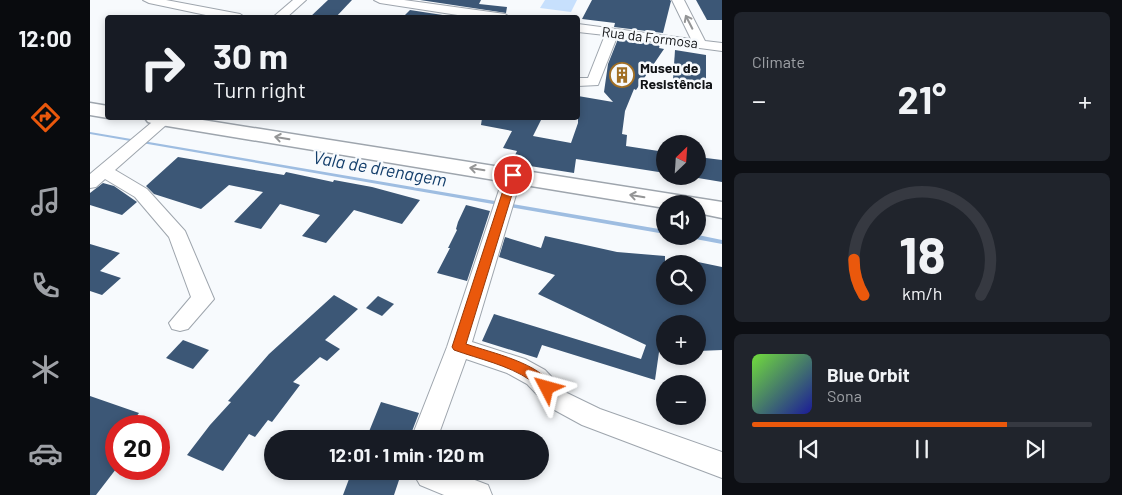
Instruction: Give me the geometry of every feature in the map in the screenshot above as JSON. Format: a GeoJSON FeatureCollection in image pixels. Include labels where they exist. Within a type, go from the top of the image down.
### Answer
{"type":"FeatureCollection","features":[{"type":"Feature","properties":{"kind":"main road"},"geometry":{"type":"LineString","coordinates":[[90,109],[105,112]]}},
{"type":"Feature","properties":{"kind":"main road"},"geometry":{"type":"LineString","coordinates":[[174,120],[656,199]]}},
{"type":"Feature","properties":{"kind":"main road"},"geometry":{"type":"LineString","coordinates":[[706,207],[722,210]]}},
{"type":"Feature","properties":{"kind":"street"},"geometry":{"type":"LineString","coordinates":[[148,0],[225,15]]}},
{"type":"Feature","properties":{"kind":"street"},"geometry":{"type":"LineString","coordinates":[[282,15],[300,0]]}},
{"type":"Feature","properties":{"kind":"street"},"geometry":{"type":"LineString","coordinates":[[380,0],[483,15]]}},
{"type":"Feature","properties":{"kind":"street"},"geometry":{"type":"LineString","coordinates":[[678,0],[700,44]]}},
{"type":"Feature","properties":{"kind":"street","name":"Rua da Formosa"},"geometry":{"type":"LineString","coordinates":[[580,28],[722,47]]}},
{"type":"Feature","properties":{"kind":"street"},"geometry":{"type":"LineString","coordinates":[[580,82],[593,82],[612,33]]}},
{"type":"Feature","properties":{"kind":"street"},"geometry":{"type":"LineString","coordinates":[[97,177],[126,154],[160,120]]}},
{"type":"Feature","properties":{"kind":"street"},"geometry":{"type":"LineString","coordinates":[[427,430],[459,347],[513,175]]}},
{"type":"Feature","properties":{"kind":"street"},"geometry":{"type":"LineString","coordinates":[[97,177],[141,193],[178,235],[202,299],[180,323]]}},
{"type":"Feature","properties":{"kind":"street"},"geometry":{"type":"LineString","coordinates":[[459,347],[536,377],[558,400],[591,418],[722,464]]}},
{"type":"Feature","properties":{"kind":"street"},"geometry":{"type":"LineString","coordinates":[[440,480],[478,495]]}},
{"type":"Feature","properties":{"kind":"shaded area"},"geometry":{"type":"Polygon","coordinates":[[[545,0],[577,0],[571,12],[540,8],[545,0]]]}},
{"type":"Feature","properties":{"kind":"building"},"geometry":{"type":"Polygon","coordinates":[[[328,0],[352,0],[338,15],[312,15],[328,0]]]}},
{"type":"Feature","properties":{"kind":"building"},"geometry":{"type":"Polygon","coordinates":[[[420,0],[481,0],[479,4],[507,7],[506,13],[420,0]]]}},
{"type":"Feature","properties":{"kind":"building"},"geometry":{"type":"Polygon","coordinates":[[[592,0],[671,1],[663,33],[614,27],[615,23],[582,19],[592,0]]]}},
{"type":"Feature","properties":{"kind":"building"},"geometry":{"type":"Polygon","coordinates":[[[696,0],[722,0],[722,20],[707,20],[696,0]]]}},
{"type":"Feature","properties":{"kind":"building"},"geometry":{"type":"Polygon","coordinates":[[[410,10],[442,15],[405,15],[410,10]]]}},
{"type":"Feature","properties":{"kind":"building"},"geometry":{"type":"Polygon","coordinates":[[[618,39],[660,45],[659,48],[664,49],[636,90],[634,89],[625,111],[622,134],[627,135],[626,146],[656,151],[656,172],[576,159],[574,173],[511,163],[517,151],[503,148],[512,131],[481,125],[482,120],[541,120],[533,136],[571,143],[578,120],[580,120],[580,96],[613,102],[604,92],[608,64],[618,39]]]}},
{"type":"Feature","properties":{"kind":"building"},"geometry":{"type":"Polygon","coordinates":[[[675,50],[706,55],[706,85],[673,80],[675,50]]]}},
{"type":"Feature","properties":{"kind":"building"},"geometry":{"type":"Polygon","coordinates":[[[178,157],[284,175],[286,172],[333,182],[334,180],[372,187],[420,200],[402,224],[354,210],[326,243],[302,236],[320,215],[280,204],[261,229],[234,222],[263,192],[229,185],[201,209],[154,194],[146,186],[178,157]]]}},
{"type":"Feature","properties":{"kind":"building"},"geometry":{"type":"Polygon","coordinates":[[[706,158],[722,160],[722,182],[706,179],[706,158]]]}},
{"type":"Feature","properties":{"kind":"building"},"geometry":{"type":"Polygon","coordinates":[[[103,183],[114,186],[137,202],[122,215],[90,205],[90,193],[103,183]]]}},
{"type":"Feature","properties":{"kind":"building"},"geometry":{"type":"Polygon","coordinates":[[[466,205],[490,211],[467,281],[437,273],[450,248],[448,248],[466,205]]]}},
{"type":"Feature","properties":{"kind":"building"},"geometry":{"type":"Polygon","coordinates":[[[545,236],[617,252],[656,255],[656,305],[706,305],[706,264],[722,267],[722,350],[706,351],[706,315],[656,315],[657,365],[655,380],[542,345],[537,358],[482,341],[494,314],[641,359],[646,345],[538,294],[555,275],[499,257],[505,237],[541,248],[545,236]]]}},
{"type":"Feature","properties":{"kind":"building"},"geometry":{"type":"Polygon","coordinates":[[[90,244],[120,253],[100,271],[121,278],[102,295],[90,291],[90,244]]]}},
{"type":"Feature","properties":{"kind":"building"},"geometry":{"type":"Polygon","coordinates":[[[334,295],[358,309],[325,340],[340,349],[327,361],[320,357],[293,382],[300,385],[272,422],[268,420],[255,437],[249,434],[223,471],[187,455],[231,402],[228,401],[269,354],[334,295]]]}},
{"type":"Feature","properties":{"kind":"building"},"geometry":{"type":"Polygon","coordinates":[[[378,296],[394,304],[382,316],[366,308],[378,296]]]}},
{"type":"Feature","properties":{"kind":"building"},"geometry":{"type":"Polygon","coordinates":[[[183,340],[209,350],[193,369],[166,358],[183,340]]]}},
{"type":"Feature","properties":{"kind":"building"},"geometry":{"type":"Polygon","coordinates":[[[90,396],[139,413],[137,415],[105,415],[105,480],[108,480],[96,495],[90,495],[90,396]]]}},
{"type":"Feature","properties":{"kind":"building"},"geometry":{"type":"Polygon","coordinates":[[[381,402],[419,413],[412,430],[370,430],[381,402]]]}},
{"type":"Feature","properties":{"kind":"building"},"geometry":{"type":"Polygon","coordinates":[[[349,480],[399,480],[394,495],[343,495],[349,480]]]}},
{"type":"Feature","properties":{"kind":"waterway","name":"Vala de drenagem"},"geometry":{"type":"LineString","coordinates":[[90,133],[656,230]]}},
{"type":"Feature","properties":{"kind":"waterway","name":"Vala de drenagem"},"geometry":{"type":"LineString","coordinates":[[706,239],[722,242]]}},
{"type":"Feature","properties":{"kind":"place","name":"Museu de Resistência"},"geometry":{"type":"Point","coordinates":[622,75]}},
{"type":"Feature","properties":{"kind":"route"},"geometry":{"type":"LineString","coordinates":[[513,175],[459,347],[516,366],[536,377],[547,388]]}}]}
